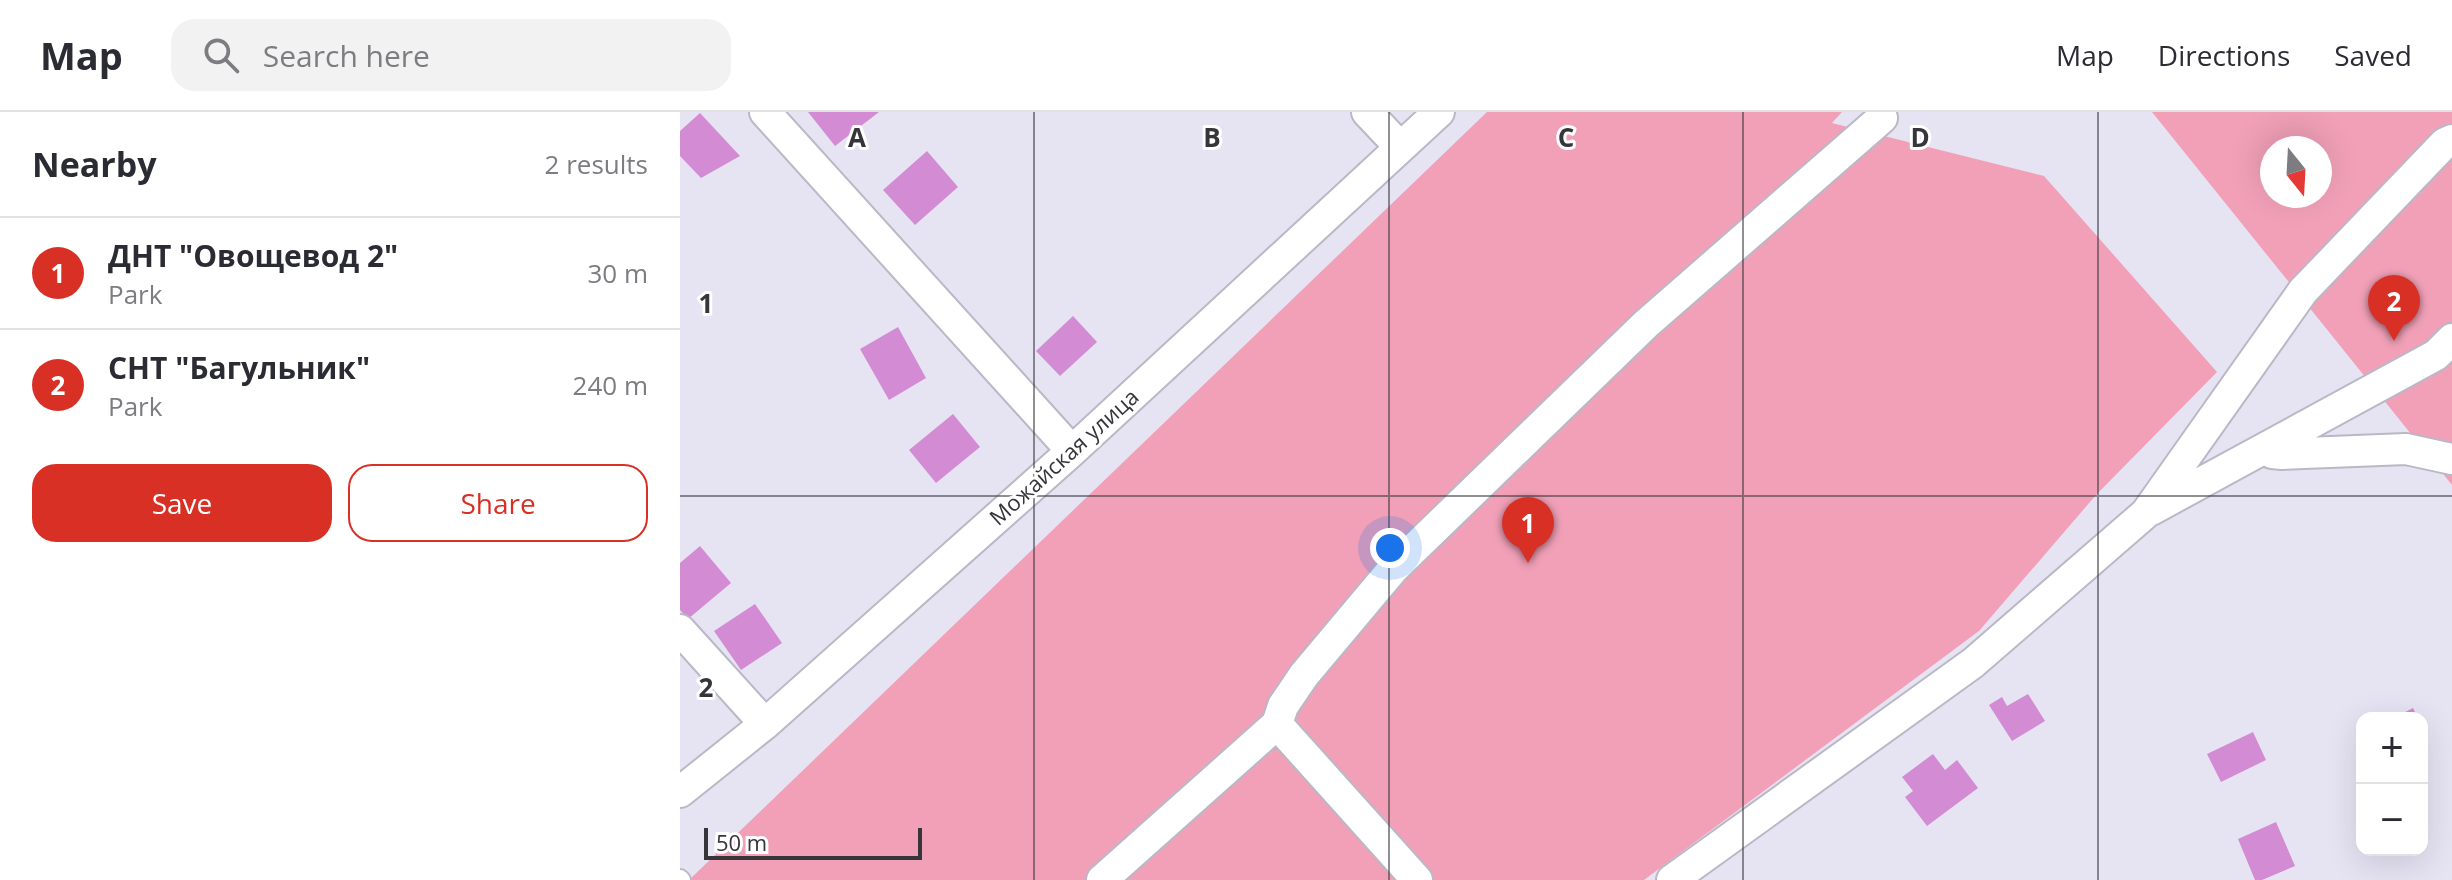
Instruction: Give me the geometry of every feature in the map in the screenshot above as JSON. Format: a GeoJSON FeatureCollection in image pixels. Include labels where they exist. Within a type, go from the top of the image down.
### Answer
{"type":"FeatureCollection","features":[{"type":"Feature","properties":{"kind":"street"},"geometry":{"type":"LineString","coordinates":[[765,112],[1072,451]]}},
{"type":"Feature","properties":{"kind":"street"},"geometry":{"type":"LineString","coordinates":[[1367,112],[1400,147]]}},
{"type":"Feature","properties":{"kind":"street","name":"Можайская улица"},"geometry":{"type":"LineString","coordinates":[[680,792],[765,724],[1072,451],[1439,112]]}},
{"type":"Feature","properties":{"kind":"street"},"geometry":{"type":"LineString","coordinates":[[1102,880],[1277,724],[1283,706],[1304,675],[1393,569],[1646,324],[1882,118]]}},
{"type":"Feature","properties":{"kind":"street"},"geometry":{"type":"LineString","coordinates":[[2146,513],[2303,291],[2445,143],[2452,140]]}},
{"type":"Feature","properties":{"kind":"street"},"geometry":{"type":"LineString","coordinates":[[1672,880],[1973,663],[2146,513],[2436,355],[2452,339]]}},
{"type":"Feature","properties":{"kind":"street"},"geometry":{"type":"LineString","coordinates":[[2268,447],[2272,453],[2282,454],[2406,449],[2452,459]]}},
{"type":"Feature","properties":{"kind":"street"},"geometry":{"type":"LineString","coordinates":[[680,630],[765,724]]}},
{"type":"Feature","properties":{"kind":"street"},"geometry":{"type":"LineString","coordinates":[[1277,724],[1417,880]]}},
{"type":"Feature","properties":{"kind":"shaded area"},"geometry":{"type":"Polygon","coordinates":[[[1487,112],[1842,112],[1832,123],[2044,176],[2217,372],[2096,495],[1979,631],[1644,880],[689,880],[1487,112]]]}},
{"type":"Feature","properties":{"kind":"shaded area"},"geometry":{"type":"Polygon","coordinates":[[[2152,112],[2452,112],[2452,485],[2152,112]]]}},
{"type":"Feature","properties":{"kind":"building"},"geometry":{"type":"Polygon","coordinates":[[[808,112],[879,112],[835,146],[808,112]]]}},
{"type":"Feature","properties":{"kind":"building"},"geometry":{"type":"Polygon","coordinates":[[[700,113],[740,156],[701,178],[680,156],[680,131],[700,113]]]}},
{"type":"Feature","properties":{"kind":"building"},"geometry":{"type":"Polygon","coordinates":[[[927,151],[958,187],[915,225],[883,190],[927,151]]]}},
{"type":"Feature","properties":{"kind":"building"},"geometry":{"type":"Polygon","coordinates":[[[1073,316],[1097,342],[1060,376],[1036,351],[1073,316]]]}},
{"type":"Feature","properties":{"kind":"building"},"geometry":{"type":"Polygon","coordinates":[[[898,327],[926,378],[889,400],[860,349],[898,327]]]}},
{"type":"Feature","properties":{"kind":"building"},"geometry":{"type":"Polygon","coordinates":[[[953,414],[980,447],[936,483],[909,450],[953,414]]]}},
{"type":"Feature","properties":{"kind":"building"},"geometry":{"type":"Polygon","coordinates":[[[700,546],[731,583],[688,619],[680,610],[680,563],[700,546]]]}},
{"type":"Feature","properties":{"kind":"building"},"geometry":{"type":"Polygon","coordinates":[[[755,604],[782,643],[741,670],[714,631],[755,604]]]}},
{"type":"Feature","properties":{"kind":"building"},"geometry":{"type":"Polygon","coordinates":[[[2028,694],[2045,721],[2012,741],[1989,705],[2002,697],[2007,706],[2028,694]]]}},
{"type":"Feature","properties":{"kind":"building"},"geometry":{"type":"Polygon","coordinates":[[[2253,732],[2266,760],[2221,782],[2207,754],[2253,732]]]}},
{"type":"Feature","properties":{"kind":"building"},"geometry":{"type":"Polygon","coordinates":[[[1933,754],[1945,770],[1957,760],[1978,788],[1927,826],[1905,797],[1913,791],[1902,777],[1933,754]]]}},
{"type":"Feature","properties":{"kind":"building"},"geometry":{"type":"Polygon","coordinates":[[[2276,822],[2295,866],[2255,880],[2238,839],[2276,822]]]}},
{"type":"Feature","properties":{"kind":"place","name":"СНТ \"Багульник\""},"geometry":{"type":"Point","coordinates":[2394,341]}},
{"type":"Feature","properties":{"kind":"place","name":"ДНТ \"Овощевод 2\""},"geometry":{"type":"Point","coordinates":[1528,563]}}]}
